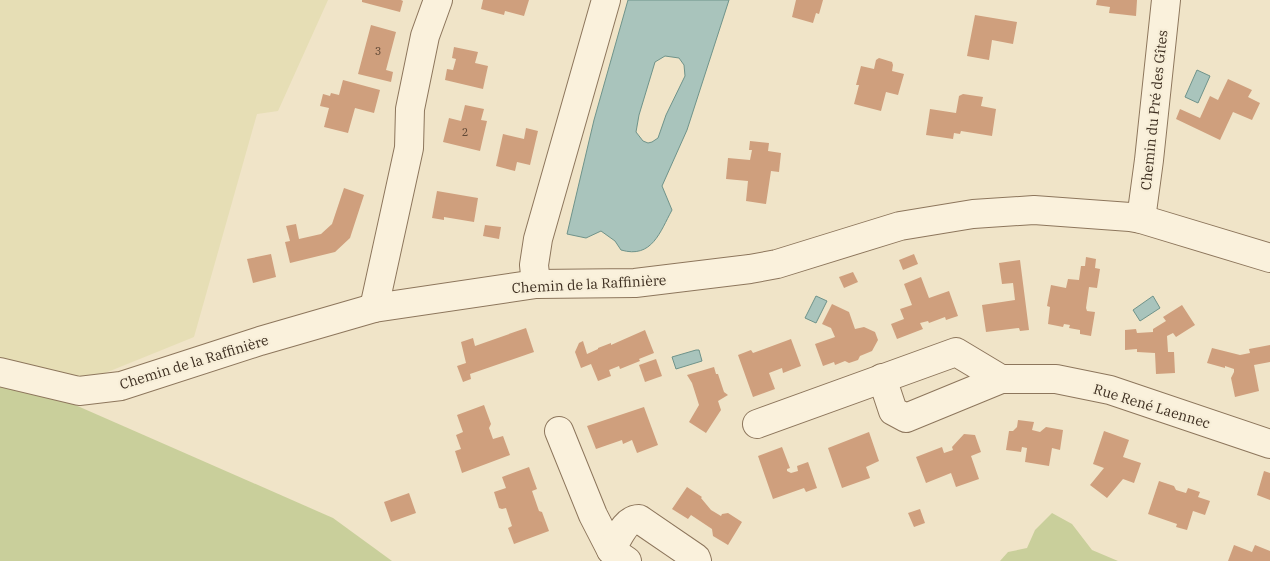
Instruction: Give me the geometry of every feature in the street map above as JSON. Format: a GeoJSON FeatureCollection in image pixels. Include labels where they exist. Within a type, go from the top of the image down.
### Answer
{"type":"FeatureCollection","features":[{"type":"Feature","properties":{"kind":"street"},"geometry":{"type":"LineString","coordinates":[[374,308],[409,148],[410,109],[425,36],[438,0]]}},
{"type":"Feature","properties":{"kind":"street"},"geometry":{"type":"LineString","coordinates":[[536,284],[534,265],[538,240],[606,0]]}},
{"type":"Feature","properties":{"kind":"street","name":"Chemin du Pré des Gîtes"},"geometry":{"type":"LineString","coordinates":[[1141,219],[1166,0]]}},
{"type":"Feature","properties":{"kind":"street","name":"Chemin de la Raffinière"},"geometry":{"type":"LineString","coordinates":[[0,372],[79,391],[120,386],[260,341],[374,308],[536,284],[636,284],[750,269],[777,264],[900,226],[973,214],[1034,210],[1141,219],[1270,258]]}},
{"type":"Feature","properties":{"kind":"street"},"geometry":{"type":"LineString","coordinates":[[757,424],[956,352],[1001,379]]}},
{"type":"Feature","properties":{"kind":"street","name":"Rue René Laennec"},"geometry":{"type":"LineString","coordinates":[[882,378],[893,411],[906,418],[1001,379],[1056,379],[1110,390],[1270,444]]}},
{"type":"Feature","properties":{"kind":"street"},"geometry":{"type":"LineString","coordinates":[[559,431],[593,515],[619,556]]}},
{"type":"Feature","properties":{"kind":"street"},"geometry":{"type":"LineString","coordinates":[[619,556],[628,523],[633,519],[639,519],[698,561]]}},
{"type":"Feature","properties":{"kind":"shaded area"},"geometry":{"type":"Polygon","coordinates":[[[0,0],[328,0],[278,111],[257,114],[194,337],[78,384],[0,366],[0,0]]]}},
{"type":"Feature","properties":{"kind":"green space"},"geometry":{"type":"Polygon","coordinates":[[[0,384],[57,397],[333,518],[392,561],[0,561],[0,384]]]}},
{"type":"Feature","properties":{"kind":"green space"},"geometry":{"type":"Polygon","coordinates":[[[1052,513],[1072,524],[1092,550],[1118,561],[1000,561],[1008,552],[1027,548],[1035,530],[1052,513]]]}},
{"type":"Feature","properties":{"kind":"water"},"geometry":{"type":"Polygon","coordinates":[[[628,0],[729,0],[687,130],[662,186],[672,210],[654,242],[640,251],[621,250],[615,241],[601,231],[586,238],[567,234],[594,120],[628,0]],[[665,56],[655,62],[639,115],[636,132],[643,141],[648,143],[658,138],[666,115],[685,76],[684,65],[679,58],[665,56]]]}},
{"type":"Feature","properties":{"kind":"water"},"geometry":{"type":"Polygon","coordinates":[[[1197,70],[1210,76],[1198,103],[1185,97],[1197,70]]]}},
{"type":"Feature","properties":{"kind":"water"},"geometry":{"type":"Polygon","coordinates":[[[816,296],[827,301],[816,323],[805,318],[816,296]]]}},
{"type":"Feature","properties":{"kind":"water"},"geometry":{"type":"Polygon","coordinates":[[[1153,296],[1160,308],[1140,321],[1133,310],[1153,296]]]}},
{"type":"Feature","properties":{"kind":"water"},"geometry":{"type":"Polygon","coordinates":[[[699,350],[702,361],[676,369],[672,357],[699,350]]]}},
{"type":"Feature","properties":{"kind":"building"},"geometry":{"type":"Polygon","coordinates":[[[362,0],[403,1],[400,12],[362,2],[362,0]]]}},
{"type":"Feature","properties":{"kind":"building"},"geometry":{"type":"Polygon","coordinates":[[[483,0],[529,0],[524,16],[505,11],[504,15],[481,9],[483,0]]]}},
{"type":"Feature","properties":{"kind":"building"},"geometry":{"type":"Polygon","coordinates":[[[796,0],[823,0],[819,14],[816,13],[813,23],[792,17],[796,0]]]}},
{"type":"Feature","properties":{"kind":"building"},"geometry":{"type":"Polygon","coordinates":[[[1097,0],[1137,0],[1136,16],[1109,13],[1110,7],[1096,5],[1097,0]]]}},
{"type":"Feature","properties":{"kind":"building"},"geometry":{"type":"Polygon","coordinates":[[[975,15],[1017,22],[1013,44],[992,40],[989,60],[967,56],[975,15]]]}},
{"type":"Feature","properties":{"kind":"building"},"geometry":{"type":"Polygon","coordinates":[[[371,25],[396,32],[386,70],[393,72],[391,82],[358,74],[371,25]]]}},
{"type":"Feature","properties":{"kind":"building"},"geometry":{"type":"Polygon","coordinates":[[[454,47],[478,52],[475,63],[488,66],[483,89],[445,80],[447,69],[453,70],[456,59],[452,58],[454,47]]]}},
{"type":"Feature","properties":{"kind":"building"},"geometry":{"type":"Polygon","coordinates":[[[879,58],[892,62],[892,71],[904,74],[898,95],[886,92],[881,111],[854,104],[861,66],[874,69],[876,60],[879,58]]]}},
{"type":"Feature","properties":{"kind":"building"},"geometry":{"type":"Polygon","coordinates":[[[1228,79],[1252,90],[1248,97],[1260,103],[1252,120],[1233,112],[1220,140],[1176,119],[1180,109],[1200,118],[1210,96],[1218,100],[1228,79]]]}},
{"type":"Feature","properties":{"kind":"building"},"geometry":{"type":"Polygon","coordinates":[[[343,80],[380,90],[374,113],[355,108],[348,133],[324,127],[329,108],[320,106],[323,94],[330,96],[331,93],[339,95],[343,80]]]}},
{"type":"Feature","properties":{"kind":"building"},"geometry":{"type":"Polygon","coordinates":[[[963,94],[983,97],[981,106],[996,109],[992,136],[961,131],[960,134],[954,133],[953,139],[926,135],[930,109],[956,113],[959,96],[963,94]]]}},
{"type":"Feature","properties":{"kind":"building"},"geometry":{"type":"Polygon","coordinates":[[[465,105],[484,109],[481,120],[487,121],[480,151],[443,142],[449,118],[461,121],[465,105]]]}},
{"type":"Feature","properties":{"kind":"building"},"geometry":{"type":"Polygon","coordinates":[[[526,128],[538,131],[530,165],[517,162],[515,171],[496,166],[503,134],[524,139],[526,128]]]}},
{"type":"Feature","properties":{"kind":"building"},"geometry":{"type":"Polygon","coordinates":[[[750,141],[769,143],[768,151],[781,153],[779,172],[771,171],[766,204],[746,201],[748,181],[726,179],[728,158],[750,160],[752,150],[749,150],[750,141]]]}},
{"type":"Feature","properties":{"kind":"building"},"geometry":{"type":"Polygon","coordinates":[[[344,188],[364,195],[350,238],[335,252],[290,263],[285,242],[290,241],[286,226],[296,224],[299,239],[321,234],[332,224],[344,188]]]}},
{"type":"Feature","properties":{"kind":"building"},"geometry":{"type":"Polygon","coordinates":[[[437,191],[478,198],[474,222],[444,217],[444,220],[432,218],[437,191]]]}},
{"type":"Feature","properties":{"kind":"building"},"geometry":{"type":"Polygon","coordinates":[[[485,225],[501,227],[499,239],[483,236],[485,225]]]}},
{"type":"Feature","properties":{"kind":"building"},"geometry":{"type":"Polygon","coordinates":[[[271,254],[276,277],[253,283],[247,259],[271,254]]]}},
{"type":"Feature","properties":{"kind":"building"},"geometry":{"type":"Polygon","coordinates":[[[914,254],[918,264],[903,270],[899,260],[914,254]]]}},
{"type":"Feature","properties":{"kind":"building"},"geometry":{"type":"Polygon","coordinates":[[[1086,257],[1096,259],[1095,268],[1100,269],[1097,288],[1089,287],[1086,308],[1087,311],[1095,312],[1091,336],[1080,334],[1080,330],[1069,328],[1070,325],[1064,324],[1063,327],[1048,324],[1050,307],[1047,306],[1051,285],[1066,288],[1068,279],[1079,280],[1081,266],[1085,266],[1086,257]]]}},
{"type":"Feature","properties":{"kind":"building"},"geometry":{"type":"Polygon","coordinates":[[[1020,260],[1029,330],[1020,331],[1019,328],[986,332],[982,305],[1015,300],[1013,283],[1002,284],[999,263],[1020,260]]]}},
{"type":"Feature","properties":{"kind":"building"},"geometry":{"type":"Polygon","coordinates":[[[853,272],[858,282],[844,288],[839,277],[853,272]]]}},
{"type":"Feature","properties":{"kind":"building"},"geometry":{"type":"Polygon","coordinates":[[[921,277],[929,298],[949,291],[958,316],[946,320],[945,317],[929,323],[928,321],[920,323],[923,329],[897,339],[891,324],[904,319],[900,309],[912,305],[904,284],[921,277]]]}},
{"type":"Feature","properties":{"kind":"building"},"geometry":{"type":"Polygon","coordinates":[[[832,304],[849,312],[855,329],[864,327],[875,332],[878,340],[872,351],[860,356],[858,360],[849,363],[845,361],[835,365],[834,362],[823,366],[815,344],[835,337],[831,328],[822,324],[832,304]]]}},
{"type":"Feature","properties":{"kind":"building"},"geometry":{"type":"Polygon","coordinates":[[[1182,305],[1195,325],[1176,337],[1173,333],[1167,336],[1168,352],[1174,352],[1175,373],[1156,374],[1155,353],[1137,352],[1137,349],[1125,350],[1125,330],[1136,329],[1137,333],[1153,332],[1153,329],[1166,321],[1163,317],[1182,305]]]}},
{"type":"Feature","properties":{"kind":"building"},"geometry":{"type":"Polygon","coordinates":[[[526,328],[534,352],[470,374],[471,379],[463,382],[457,366],[466,363],[461,342],[473,338],[475,346],[526,328]]]}},
{"type":"Feature","properties":{"kind":"building"},"geometry":{"type":"Polygon","coordinates":[[[645,330],[654,353],[620,369],[619,366],[609,370],[611,376],[598,381],[591,364],[581,368],[575,352],[579,343],[583,341],[587,354],[645,330]]]}},
{"type":"Feature","properties":{"kind":"building"},"geometry":{"type":"Polygon","coordinates":[[[791,339],[801,366],[783,373],[782,368],[769,373],[775,389],[753,397],[738,355],[751,350],[753,353],[791,339]]]}},
{"type":"Feature","properties":{"kind":"building"},"geometry":{"type":"Polygon","coordinates":[[[1270,345],[1270,362],[1254,365],[1259,391],[1235,397],[1231,378],[1234,369],[1207,363],[1212,348],[1240,355],[1250,353],[1249,349],[1270,345]]]}},
{"type":"Feature","properties":{"kind":"building"},"geometry":{"type":"Polygon","coordinates":[[[656,359],[662,376],[645,382],[639,365],[656,359]]]}},
{"type":"Feature","properties":{"kind":"building"},"geometry":{"type":"Polygon","coordinates":[[[714,367],[724,392],[728,395],[718,401],[721,410],[706,433],[689,422],[699,405],[692,383],[687,375],[714,367]]]}},
{"type":"Feature","properties":{"kind":"building"},"geometry":{"type":"Polygon","coordinates":[[[484,405],[491,424],[489,428],[493,439],[503,436],[510,455],[462,473],[455,451],[461,449],[456,435],[463,432],[457,415],[484,405]]]}},
{"type":"Feature","properties":{"kind":"building"},"geometry":{"type":"Polygon","coordinates":[[[644,407],[658,445],[637,453],[632,440],[623,444],[622,440],[596,449],[587,426],[644,407]]]}},
{"type":"Feature","properties":{"kind":"building"},"geometry":{"type":"Polygon","coordinates":[[[1018,420],[1034,422],[1032,430],[1040,432],[1046,427],[1063,430],[1060,450],[1052,448],[1049,466],[1025,462],[1027,448],[1022,447],[1021,452],[1006,450],[1009,431],[1013,431],[1017,427],[1018,420]]]}},
{"type":"Feature","properties":{"kind":"building"},"geometry":{"type":"Polygon","coordinates":[[[1104,431],[1129,440],[1123,457],[1141,463],[1134,483],[1123,479],[1107,498],[1090,485],[1104,468],[1093,464],[1104,431]]]}},
{"type":"Feature","properties":{"kind":"building"},"geometry":{"type":"Polygon","coordinates":[[[869,432],[879,461],[866,467],[870,478],[842,488],[828,448],[869,432]]]}},
{"type":"Feature","properties":{"kind":"building"},"geometry":{"type":"Polygon","coordinates":[[[964,434],[975,435],[981,452],[971,456],[979,479],[956,487],[951,473],[926,483],[916,457],[942,447],[944,453],[953,450],[952,447],[964,434]]]}},
{"type":"Feature","properties":{"kind":"building"},"geometry":{"type":"Polygon","coordinates":[[[782,447],[790,468],[787,471],[791,473],[798,471],[797,466],[808,462],[817,488],[806,492],[804,488],[773,499],[758,456],[782,447]]]}},
{"type":"Feature","properties":{"kind":"building"},"geometry":{"type":"Polygon","coordinates":[[[529,467],[537,489],[532,491],[549,531],[514,544],[508,528],[512,526],[506,508],[499,508],[494,492],[506,488],[502,477],[529,467]]]}},
{"type":"Feature","properties":{"kind":"building"},"geometry":{"type":"Polygon","coordinates":[[[1264,471],[1270,473],[1270,500],[1257,495],[1264,471]]]}},
{"type":"Feature","properties":{"kind":"building"},"geometry":{"type":"Polygon","coordinates":[[[1159,481],[1174,486],[1176,490],[1186,493],[1188,488],[1200,492],[1198,497],[1210,501],[1205,515],[1193,511],[1187,530],[1176,527],[1177,524],[1148,514],[1159,481]]]}},
{"type":"Feature","properties":{"kind":"building"},"geometry":{"type":"Polygon","coordinates":[[[687,487],[702,497],[711,510],[721,516],[728,513],[742,522],[728,545],[713,536],[712,529],[691,515],[688,519],[672,509],[687,487]]]}},
{"type":"Feature","properties":{"kind":"building"},"geometry":{"type":"Polygon","coordinates":[[[409,493],[416,513],[391,522],[384,502],[409,493]]]}},
{"type":"Feature","properties":{"kind":"building"},"geometry":{"type":"Polygon","coordinates":[[[920,509],[925,523],[914,527],[908,513],[920,509]]]}},
{"type":"Feature","properties":{"kind":"building"},"geometry":{"type":"Polygon","coordinates":[[[1234,545],[1252,552],[1255,545],[1270,551],[1270,561],[1228,561],[1234,545]]]}}]}
